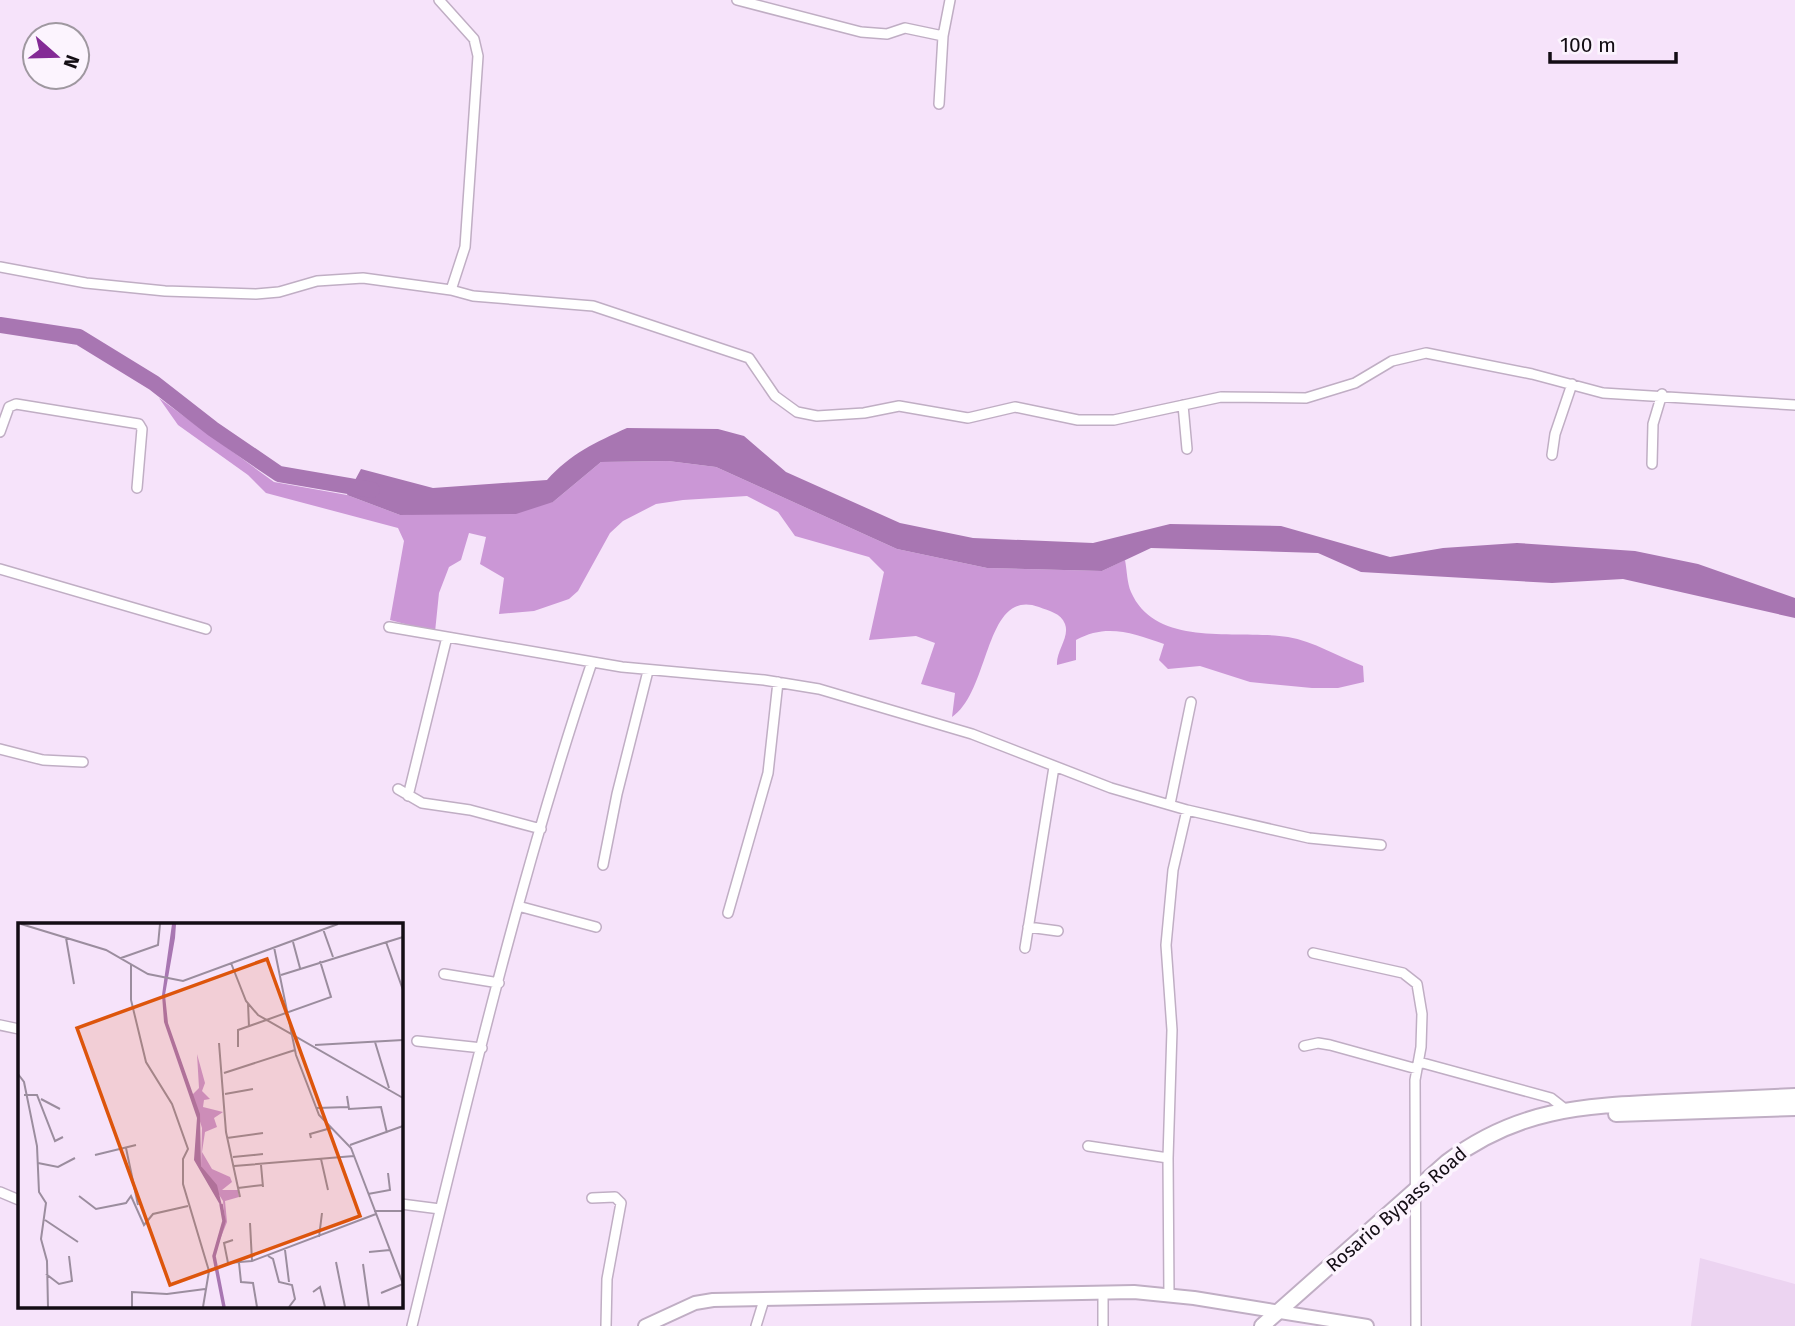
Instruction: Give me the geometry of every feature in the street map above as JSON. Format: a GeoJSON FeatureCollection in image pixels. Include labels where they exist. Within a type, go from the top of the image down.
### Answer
{"type":"FeatureCollection","features":[{"type":"Feature","properties":{"kind":"main road","name":"Rosario Bypass Road"},"geometry":{"type":"LineString","coordinates":[[1262,1326],[1284,1312],[1467,1147],[1519,1121],[1565,1109],[1795,1096]]}},
{"type":"Feature","properties":{"kind":"main road","name":"Rosario Bypass Road"},"geometry":{"type":"LineString","coordinates":[[1416,1194],[1496,1139],[1552,1119],[1580,1115],[1795,1108]]}},
{"type":"Feature","properties":{"kind":"main road","name":"Rosario Bypass Road"},"geometry":{"type":"LineString","coordinates":[[1274,1326],[1284,1312]]}},
{"type":"Feature","properties":{"kind":"street"},"geometry":{"type":"LineString","coordinates":[[439,0],[474,39],[478,56],[465,247],[452,289]]}},
{"type":"Feature","properties":{"kind":"street"},"geometry":{"type":"LineString","coordinates":[[737,0],[861,32],[887,34],[905,28],[943,36]]}},
{"type":"Feature","properties":{"kind":"street"},"geometry":{"type":"LineString","coordinates":[[939,104],[943,36],[950,0]]}},
{"type":"Feature","properties":{"kind":"street"},"geometry":{"type":"LineString","coordinates":[[0,267],[86,283],[165,290],[256,294],[279,292],[317,281],[343,278],[452,289],[473,296],[593,306],[751,360],[775,396],[803,414],[839,416],[899,406],[968,418],[1015,407],[1078,420],[1100,421],[1221,397],[1306,398],[1355,383],[1392,361],[1426,353],[1612,394],[1662,394],[1795,405]]}},
{"type":"Feature","properties":{"kind":"street"},"geometry":{"type":"LineString","coordinates":[[1552,455],[1572,384]]}},
{"type":"Feature","properties":{"kind":"street"},"geometry":{"type":"LineString","coordinates":[[1651,464],[1653,424],[1662,394]]}},
{"type":"Feature","properties":{"kind":"street"},"geometry":{"type":"LineString","coordinates":[[0,432],[4,405],[16,404],[139,425],[142,429],[137,488]]}},
{"type":"Feature","properties":{"kind":"street"},"geometry":{"type":"LineString","coordinates":[[1183,405],[1187,449]]}},
{"type":"Feature","properties":{"kind":"street"},"geometry":{"type":"LineString","coordinates":[[0,569],[206,629]]}},
{"type":"Feature","properties":{"kind":"street"},"geometry":{"type":"LineString","coordinates":[[389,627],[649,671],[778,682],[842,694],[990,741],[1111,788],[1187,810],[1309,838],[1381,845]]}},
{"type":"Feature","properties":{"kind":"street"},"geometry":{"type":"LineString","coordinates":[[408,796],[447,637]]}},
{"type":"Feature","properties":{"kind":"street"},"geometry":{"type":"LineString","coordinates":[[412,1326],[518,906],[561,755],[592,662]]}},
{"type":"Feature","properties":{"kind":"street"},"geometry":{"type":"LineString","coordinates":[[603,865],[617,794],[649,671]]}},
{"type":"Feature","properties":{"kind":"street"},"geometry":{"type":"LineString","coordinates":[[728,913],[768,773],[778,682]]}},
{"type":"Feature","properties":{"kind":"street"},"geometry":{"type":"LineString","coordinates":[[1170,804],[1191,702]]}},
{"type":"Feature","properties":{"kind":"street"},"geometry":{"type":"LineString","coordinates":[[0,749],[43,760],[83,762]]}},
{"type":"Feature","properties":{"kind":"street"},"geometry":{"type":"LineString","coordinates":[[1025,948],[1055,767]]}},
{"type":"Feature","properties":{"kind":"street"},"geometry":{"type":"LineString","coordinates":[[398,789],[422,803],[470,810],[541,829]]}},
{"type":"Feature","properties":{"kind":"street"},"geometry":{"type":"LineString","coordinates":[[1170,1296],[1168,1158],[1172,1030],[1166,945],[1173,870],[1187,810]]}},
{"type":"Feature","properties":{"kind":"street"},"geometry":{"type":"LineString","coordinates":[[518,906],[596,927]]}},
{"type":"Feature","properties":{"kind":"street"},"geometry":{"type":"LineString","coordinates":[[1028,927],[1058,931]]}},
{"type":"Feature","properties":{"kind":"street"},"geometry":{"type":"LineString","coordinates":[[1313,953],[1403,973],[1413,979],[1419,992],[1422,1014],[1418,1065],[1416,1326]]}},
{"type":"Feature","properties":{"kind":"street"},"geometry":{"type":"LineString","coordinates":[[444,974],[499,983]]}},
{"type":"Feature","properties":{"kind":"street"},"geometry":{"type":"LineString","coordinates":[[0,1025],[18,1029]]}},
{"type":"Feature","properties":{"kind":"street"},"geometry":{"type":"LineString","coordinates":[[417,1041],[482,1048]]}},
{"type":"Feature","properties":{"kind":"street"},"geometry":{"type":"LineString","coordinates":[[1304,1046],[1318,1043],[1418,1065],[1551,1098],[1565,1109]]}},
{"type":"Feature","properties":{"kind":"street"},"geometry":{"type":"LineString","coordinates":[[1088,1146],[1168,1158]]}},
{"type":"Feature","properties":{"kind":"street"},"geometry":{"type":"LineString","coordinates":[[0,1192],[18,1200]]}},
{"type":"Feature","properties":{"kind":"street"},"geometry":{"type":"LineString","coordinates":[[592,1198],[618,1198],[621,1203],[607,1279],[606,1326]]}},
{"type":"Feature","properties":{"kind":"street"},"geometry":{"type":"LineString","coordinates":[[402,1204],[440,1209]]}},
{"type":"Feature","properties":{"kind":"street"},"geometry":{"type":"LineString","coordinates":[[1103,1293],[1103,1326]]}},
{"type":"Feature","properties":{"kind":"street"},"geometry":{"type":"LineString","coordinates":[[645,1326],[695,1303],[713,1300],[1103,1293],[1170,1296],[1367,1326]]}},
{"type":"Feature","properties":{"kind":"street"},"geometry":{"type":"LineString","coordinates":[[756,1326],[764,1300]]}},
{"type":"Feature","properties":{"kind":"shaded area"},"geometry":{"type":"Polygon","coordinates":[[[159,398],[274,482],[347,495],[400,515],[553,502],[601,462],[668,461],[716,467],[897,549],[987,568],[1102,571],[1125,560],[1131,592],[1143,610],[1159,622],[1200,633],[1268,635],[1297,639],[1363,666],[1364,682],[1338,688],[1312,688],[1250,682],[1200,666],[1168,669],[1159,660],[1164,644],[1130,633],[1109,631],[1076,640],[1076,660],[1057,665],[1066,634],[1063,620],[1039,607],[1021,605],[1008,612],[998,626],[965,704],[952,717],[955,693],[921,684],[935,643],[916,636],[869,640],[884,572],[869,557],[795,536],[778,512],[747,496],[656,504],[623,521],[610,533],[578,591],[569,599],[534,611],[499,614],[504,578],[480,564],[486,537],[469,533],[461,560],[449,567],[439,593],[435,632],[390,620],[404,541],[398,528],[266,493],[248,475],[178,425],[159,398]]]}},
{"type":"Feature","properties":{"kind":"shaded area"},"geometry":{"type":"Polygon","coordinates":[[[627,428],[718,429],[744,436],[786,472],[900,523],[973,538],[1093,543],[1170,524],[1281,526],[1390,557],[1443,548],[1517,543],[1635,551],[1698,564],[1795,598],[1795,618],[1623,579],[1552,583],[1361,572],[1318,553],[1151,548],[1102,571],[987,568],[897,549],[716,467],[668,461],[601,462],[553,502],[516,514],[400,515],[347,495],[361,469],[433,488],[547,480],[574,456],[627,428]]]}},
{"type":"Feature","properties":{"kind":"shaded area"},"geometry":{"type":"Polygon","coordinates":[[[1700,1258],[1795,1284],[1795,1326],[1691,1326],[1700,1258]]]}},
{"type":"Feature","properties":{"kind":"waterway"},"geometry":{"type":"LineString","coordinates":[[0,325],[79,337],[154,383],[213,429],[279,474],[372,490]]}}]}
